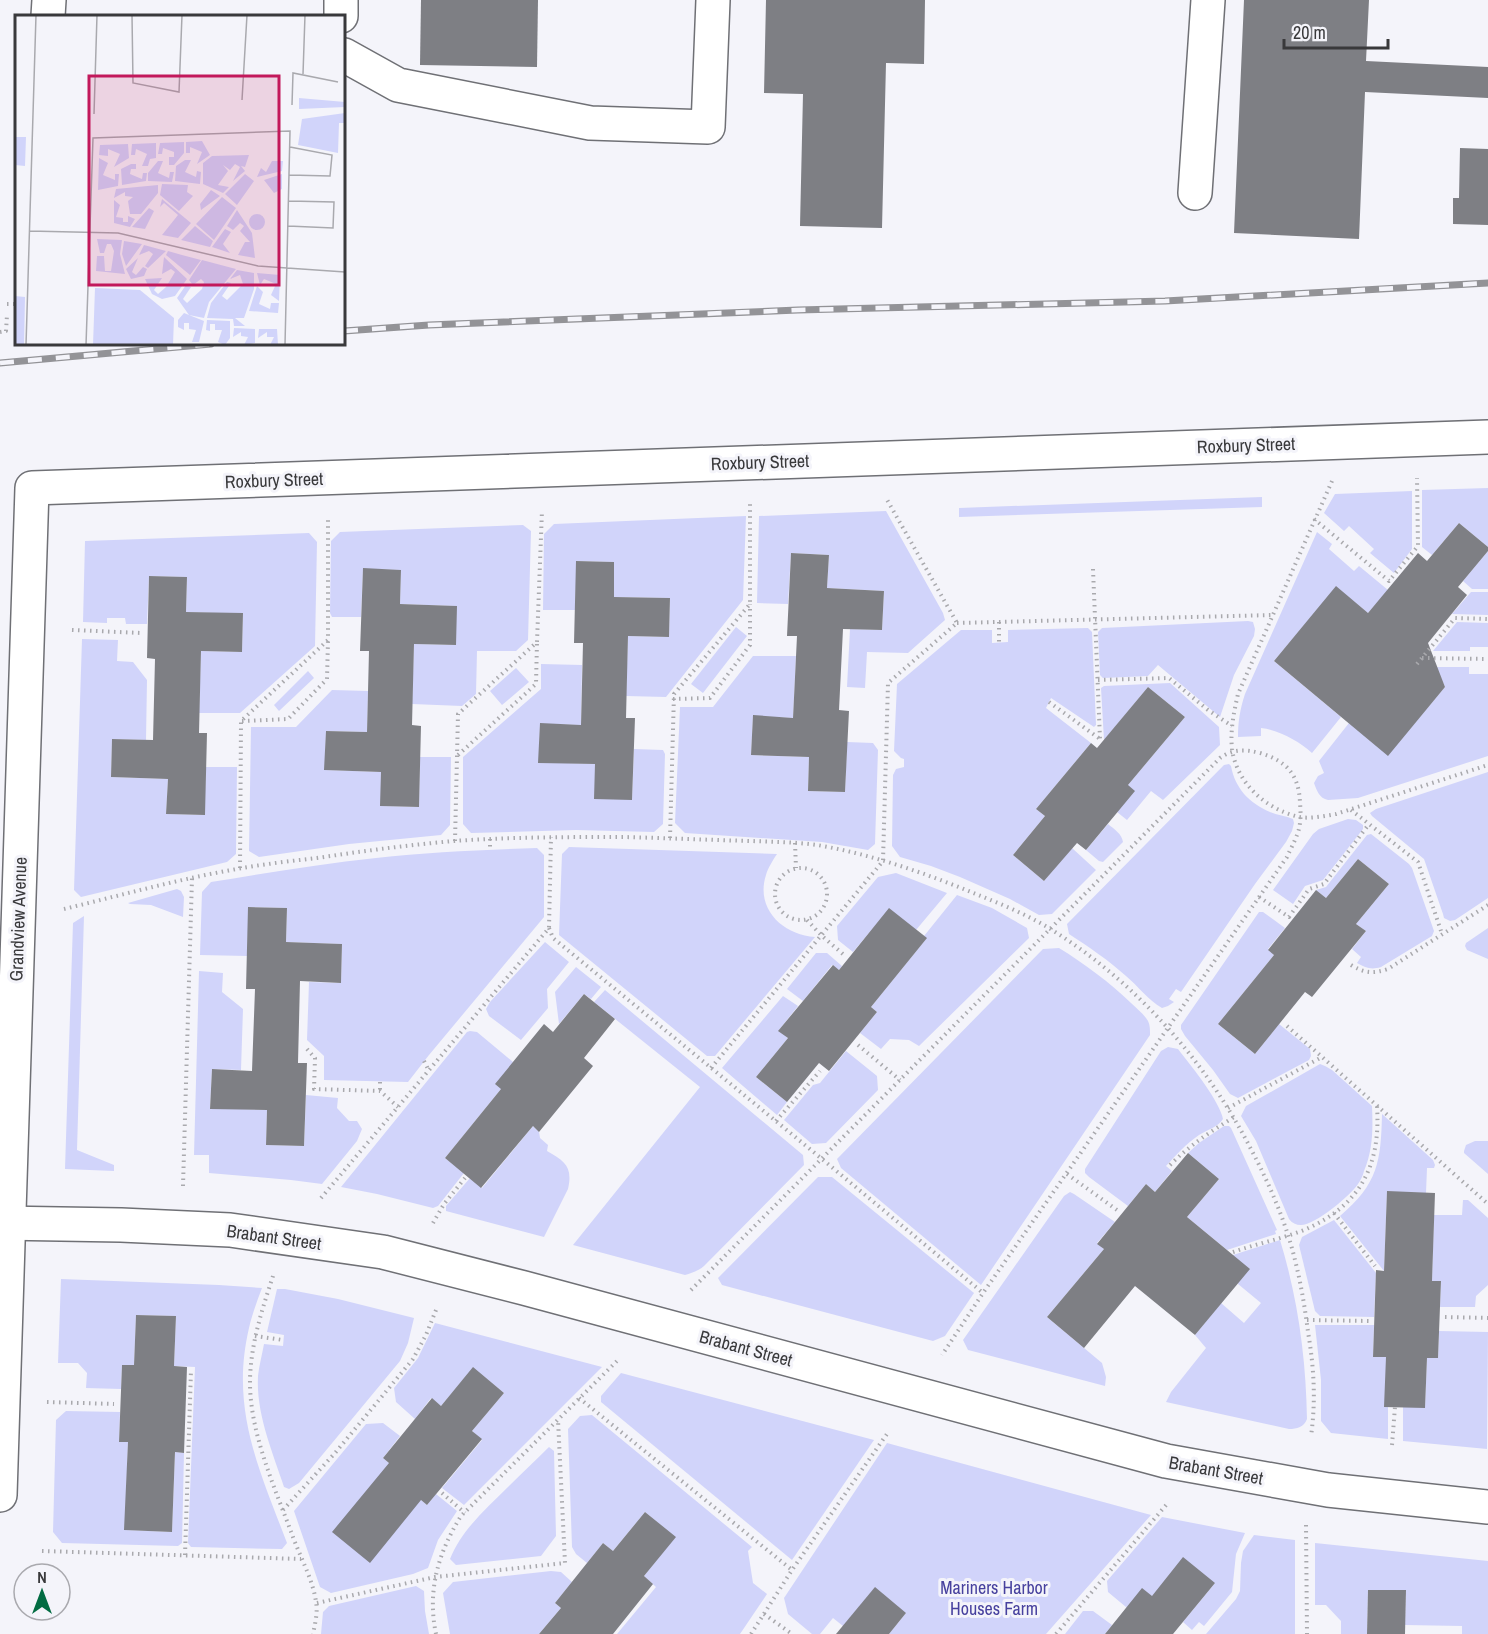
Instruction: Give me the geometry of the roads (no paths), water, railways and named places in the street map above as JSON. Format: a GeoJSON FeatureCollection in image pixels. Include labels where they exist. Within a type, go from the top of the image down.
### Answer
{"type":"FeatureCollection","features":[{"type":"Feature","properties":{"kind":"street"},"geometry":{"type":"LineString","coordinates":[[48,15],[49,0]]}},
{"type":"Feature","properties":{"kind":"street"},"geometry":{"type":"LineString","coordinates":[[345,56],[398,85],[590,123],[708,127],[713,0]]}},
{"type":"Feature","properties":{"kind":"street"},"geometry":{"type":"LineString","coordinates":[[1195,193],[1208,0]]}},
{"type":"Feature","properties":{"kind":"street","name":"Roxbury Street"},"geometry":{"type":"LineString","coordinates":[[32,488],[1488,437]]}},
{"type":"Feature","properties":{"kind":"street","name":"Grandview Avenue"},"geometry":{"type":"LineString","coordinates":[[0,1495],[4,1223],[32,488]]}},
{"type":"Feature","properties":{"kind":"street","name":"Brabant Street"},"geometry":{"type":"LineString","coordinates":[[4,1223],[230,1230],[383,1252],[1166,1461],[1328,1490],[1488,1507]]}},
{"type":"Feature","properties":{"kind":"railway"},"geometry":{"type":"LineString","coordinates":[[345,331],[429,325],[798,310],[1165,301],[1488,283]]}},
{"type":"Feature","properties":{"kind":"railway"},"geometry":{"type":"LineString","coordinates":[[0,363],[200,345]]}},
{"type":"Feature","properties":{"kind":"park label","name":"Mariners Harbor Houses Farm"},"geometry":{"type":"Point","coordinates":[994,1597]}}]}
